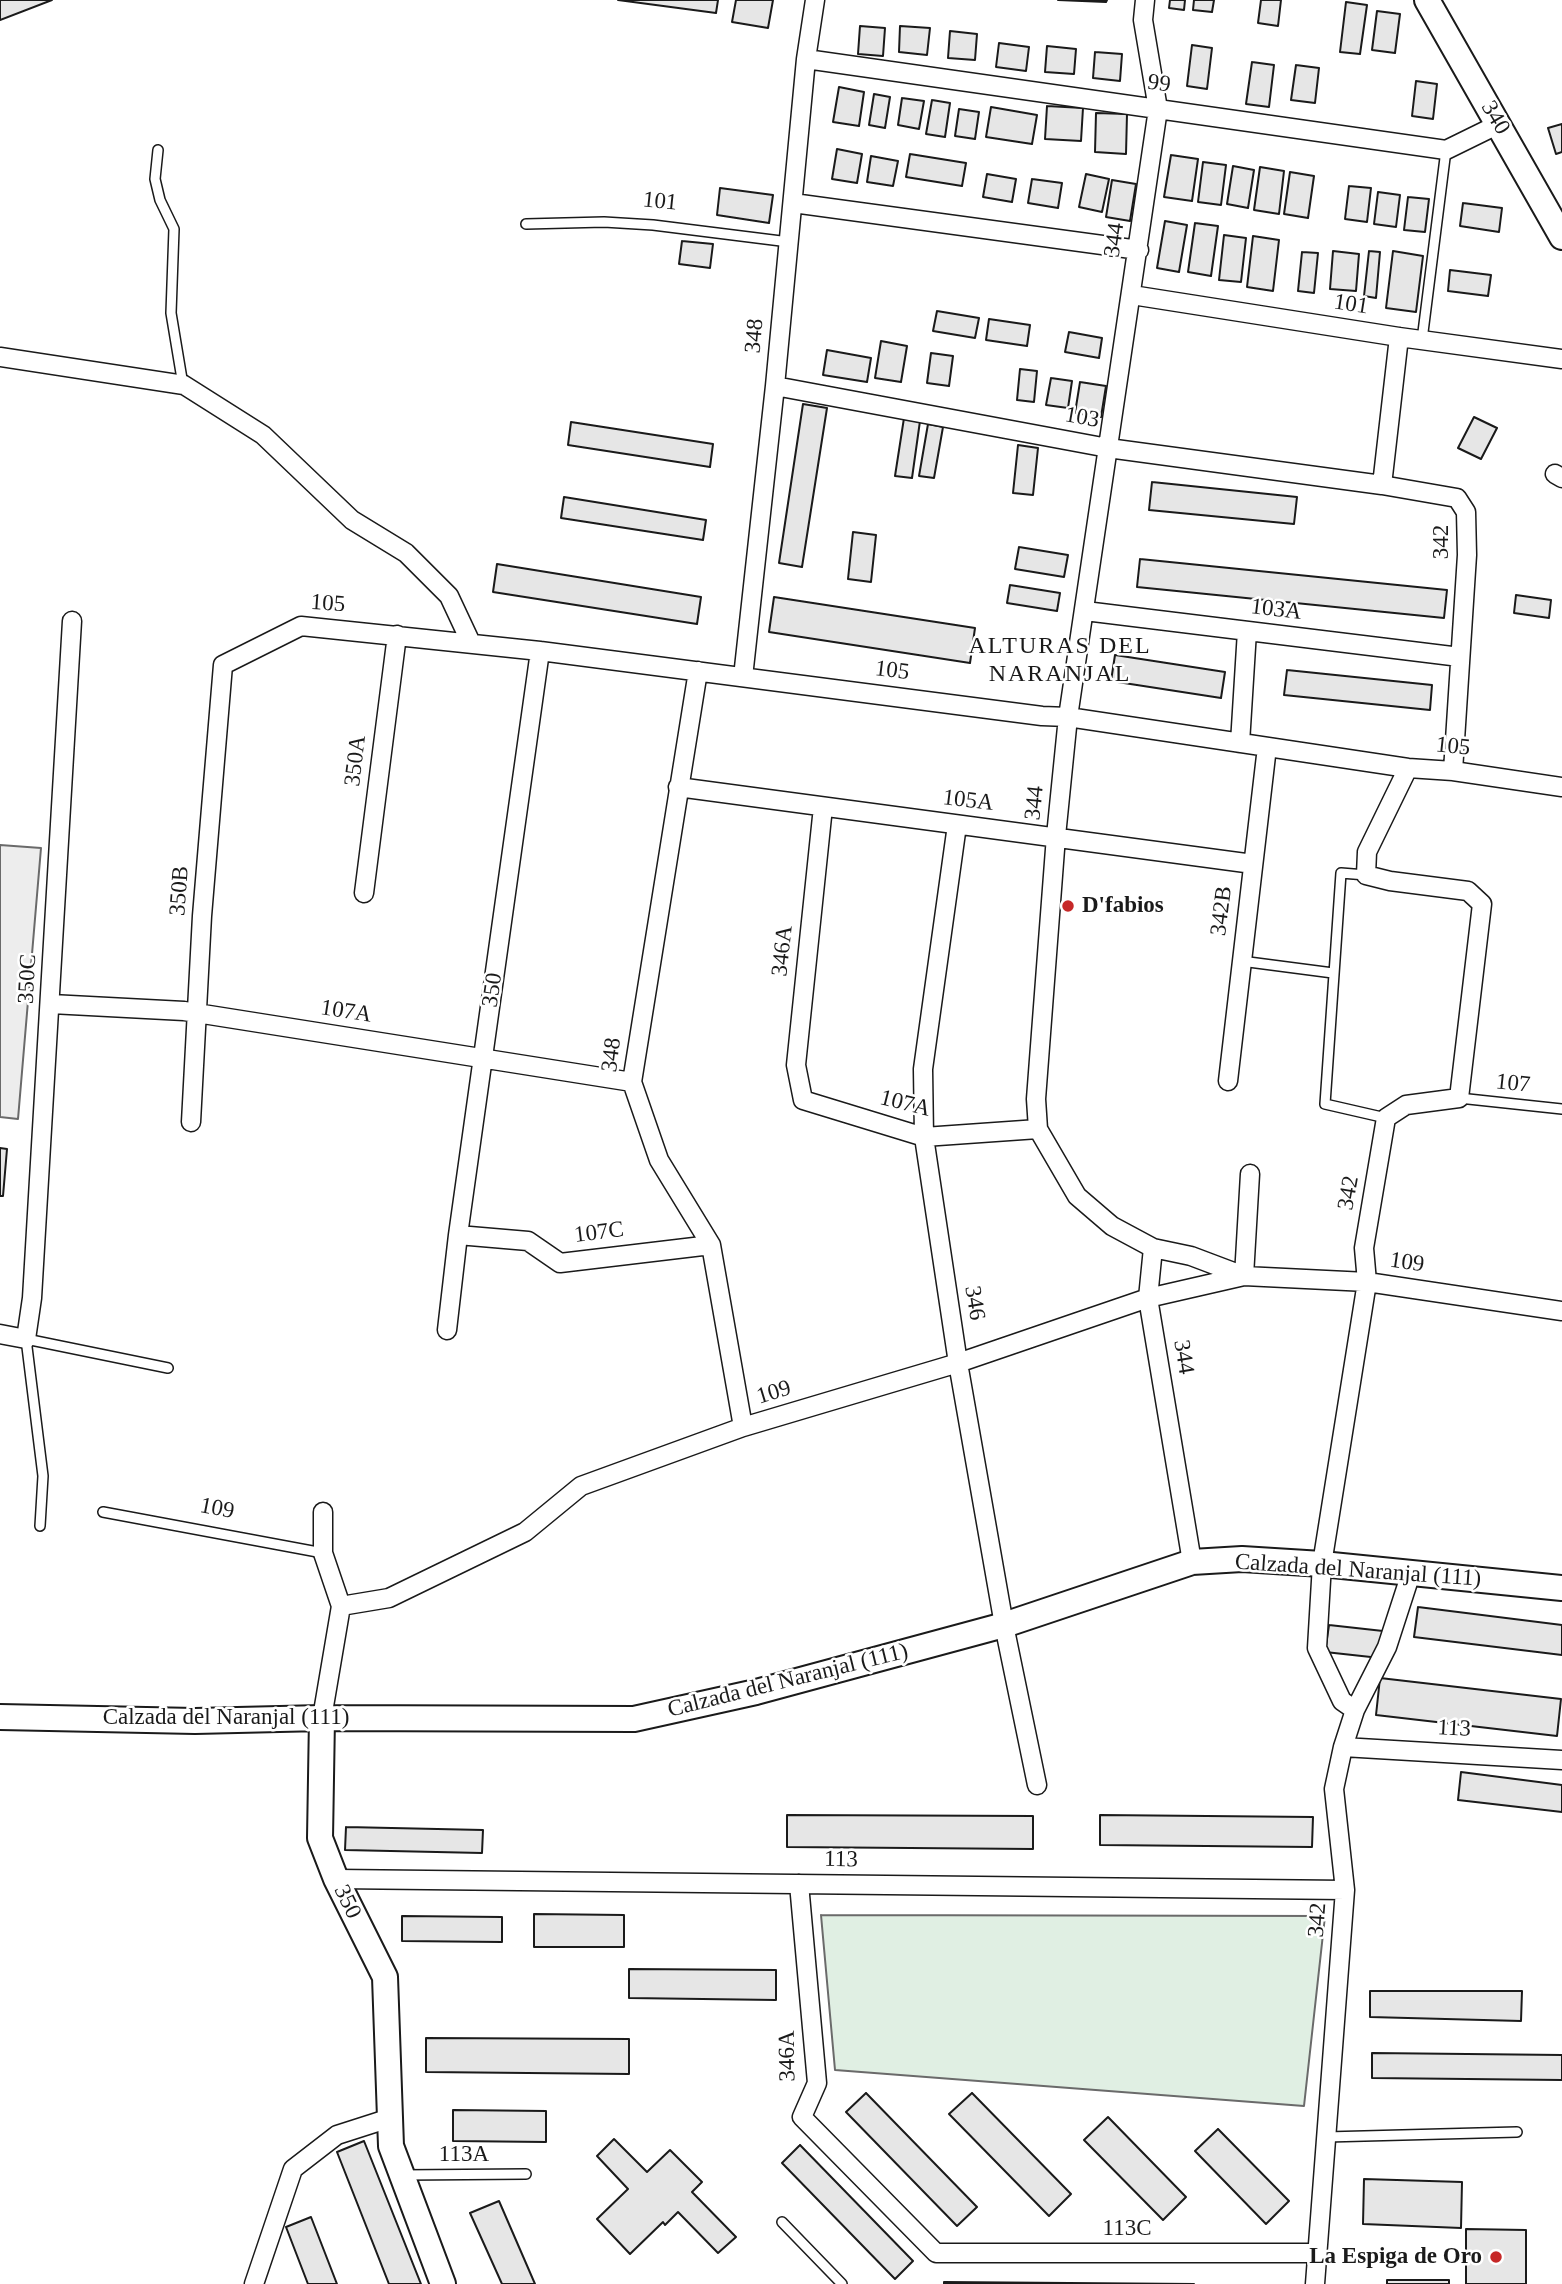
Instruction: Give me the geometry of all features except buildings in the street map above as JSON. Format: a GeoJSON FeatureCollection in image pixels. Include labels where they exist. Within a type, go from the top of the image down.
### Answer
{"type":"FeatureCollection","features":[{"type":"Feature","properties":{"kind":"main road","name":"340"},"geometry":{"type":"LineString","coordinates":[[1427,0],[1562,237]]}},
{"type":"Feature","properties":{"kind":"main road","name":"Calzada del Naranjal (111)"},"geometry":{"type":"LineString","coordinates":[[0,1717],[195,1721],[322,1717],[634,1719],[756,1692],[1004,1625],[1192,1562],[1241,1559],[1322,1564],[1562,1588]]}},
{"type":"Feature","properties":{"kind":"main road","name":"350"},"geometry":{"type":"LineString","coordinates":[[322,1717],[320,1838],[336,1879],[385,1977],[391,2146],[443,2284]]}},
{"type":"Feature","properties":{"kind":"street","name":"348"},"geometry":{"type":"LineString","coordinates":[[743,677],[775,386],[806,60],[815,0]]}},
{"type":"Feature","properties":{"kind":"street","name":"344"},"geometry":{"type":"LineString","coordinates":[[1145,0],[1143,19],[1158,109],[1068,717],[1036,1099],[1038,1129],[1077,1196],[1112,1226],[1153,1248],[1148,1298],[1192,1562]]}},
{"type":"Feature","properties":{"kind":"street","name":"99"},"geometry":{"type":"LineString","coordinates":[[806,60],[1446,150]]}},
{"type":"Feature","properties":{"kind":"street"},"geometry":{"type":"LineString","coordinates":[[1446,150],[1499,124]]}},
{"type":"Feature","properties":{"kind":"street"},"geometry":{"type":"LineString","coordinates":[[793,203],[1139,250]]}},
{"type":"Feature","properties":{"kind":"street","name":"101"},"geometry":{"type":"LineString","coordinates":[[1132,295],[1399,337],[1562,359]]}},
{"type":"Feature","properties":{"kind":"street"},"geometry":{"type":"LineString","coordinates":[[1382,485],[1399,337]]}},
{"type":"Feature","properties":{"kind":"street"},"geometry":{"type":"LineString","coordinates":[[0,357],[184,385],[262,435],[352,520],[406,554],[449,596],[471,643]]}},
{"type":"Feature","properties":{"kind":"street","name":"103"},"geometry":{"type":"LineString","coordinates":[[775,386],[1108,448],[1382,485]]}},
{"type":"Feature","properties":{"kind":"street","name":"342"},"geometry":{"type":"LineString","coordinates":[[1382,485],[1457,498],[1466,512],[1467,555],[1453,771]]}},
{"type":"Feature","properties":{"kind":"street","name":"103A"},"geometry":{"type":"LineString","coordinates":[[1085,611],[1460,657]]}},
{"type":"Feature","properties":{"kind":"street","name":"350C"},"geometry":{"type":"LineString","coordinates":[[26,1339],[32,1298],[51,1004],[72,621]]}},
{"type":"Feature","properties":{"kind":"street","name":"105"},"geometry":{"type":"LineString","coordinates":[[223,665],[301,626],[540,651],[1042,716],[1068,717],[1408,768],[1453,771],[1562,787]]}},
{"type":"Feature","properties":{"kind":"street"},"geometry":{"type":"LineString","coordinates":[[1240,743],[1247,631]]}},
{"type":"Feature","properties":{"kind":"street","name":"350A"},"geometry":{"type":"LineString","coordinates":[[364,893],[397,635]]}},
{"type":"Feature","properties":{"kind":"street","name":"350"},"geometry":{"type":"LineString","coordinates":[[447,1330],[540,651]]}},
{"type":"Feature","properties":{"kind":"street","name":"350B"},"geometry":{"type":"LineString","coordinates":[[191,1122],[202,916],[223,665]]}},
{"type":"Feature","properties":{"kind":"street","name":"348"},"geometry":{"type":"LineString","coordinates":[[698,671],[632,1082],[659,1160],[711,1245],[743,1427]]}},
{"type":"Feature","properties":{"kind":"street","name":"342B"},"geometry":{"type":"LineString","coordinates":[[1228,1081],[1267,747]]}},
{"type":"Feature","properties":{"kind":"street"},"geometry":{"type":"LineString","coordinates":[[1386,1118],[1406,1105],[1459,1098],[1482,904],[1468,891],[1390,881],[1366,875],[1367,852],[1408,768]]}},
{"type":"Feature","properties":{"kind":"street","name":"105A"},"geometry":{"type":"LineString","coordinates":[[678,787],[1253,864]]}},
{"type":"Feature","properties":{"kind":"street","name":"346A"},"geometry":{"type":"LineString","coordinates":[[803,1100],[796,1065],[823,807]]}},
{"type":"Feature","properties":{"kind":"street","name":"346"},"geometry":{"type":"LineString","coordinates":[[957,825],[923,1069],[924,1137],[958,1363],[1004,1625],[1037,1785]]}},
{"type":"Feature","properties":{"kind":"street","name":"107A"},"geometry":{"type":"LineString","coordinates":[[51,1004],[198,1013],[632,1082]]}},
{"type":"Feature","properties":{"kind":"street","name":"107A"},"geometry":{"type":"LineString","coordinates":[[803,1100],[924,1137],[1038,1129]]}},
{"type":"Feature","properties":{"kind":"street","name":"342"},"geometry":{"type":"LineString","coordinates":[[1354,1710],[1342,1701],[1317,1648],[1322,1564],[1367,1282],[1364,1248],[1386,1118]]}},
{"type":"Feature","properties":{"kind":"street"},"geometry":{"type":"LineString","coordinates":[[1244,1276],[1250,1174]]}},
{"type":"Feature","properties":{"kind":"street","name":"107C"},"geometry":{"type":"LineString","coordinates":[[458,1235],[528,1241],[560,1263],[711,1245]]}},
{"type":"Feature","properties":{"kind":"street","name":"109"},"geometry":{"type":"LineString","coordinates":[[1153,1248],[1191,1256],[1244,1276]]}},
{"type":"Feature","properties":{"kind":"street","name":"109"},"geometry":{"type":"LineString","coordinates":[[341,1606],[388,1598],[525,1532],[580,1486],[743,1427],[958,1363],[1148,1298],[1244,1276],[1367,1282],[1562,1311]]}},
{"type":"Feature","properties":{"kind":"street"},"geometry":{"type":"LineString","coordinates":[[0,1334],[26,1339]]}},
{"type":"Feature","properties":{"kind":"street","name":"350"},"geometry":{"type":"LineString","coordinates":[[322,1717],[341,1606],[323,1553],[323,1512]]}},
{"type":"Feature","properties":{"kind":"street","name":"342"},"geometry":{"type":"LineString","coordinates":[[1315,2284],[1345,1889],[1334,1789],[1354,1710],[1387,1647],[1411,1573]]}},
{"type":"Feature","properties":{"kind":"street","name":"113"},"geometry":{"type":"LineString","coordinates":[[1343,1747],[1562,1760]]}},
{"type":"Feature","properties":{"kind":"street","name":"113"},"geometry":{"type":"LineString","coordinates":[[336,1879],[1345,1889]]}},
{"type":"Feature","properties":{"kind":"street","name":"346A"},"geometry":{"type":"LineString","coordinates":[[799,1884],[817,2083],[802,2117],[936,2253]]}},
{"type":"Feature","properties":{"kind":"street"},"geometry":{"type":"LineString","coordinates":[[254,2284],[293,2169],[337,2135],[390,2118]]}},
{"type":"Feature","properties":{"kind":"street","name":"113C"},"geometry":{"type":"LineString","coordinates":[[936,2253],[1317,2253]]}},
{"type":"Feature","properties":{"kind":"lane"},"geometry":{"type":"LineString","coordinates":[[158,150],[155,178],[160,200],[174,229],[171,313],[184,385]]}},
{"type":"Feature","properties":{"kind":"lane"},"geometry":{"type":"LineString","coordinates":[[1422,340],[1446,150]]}},
{"type":"Feature","properties":{"kind":"lane","name":"101"},"geometry":{"type":"LineString","coordinates":[[526,224],[604,222],[653,225],[789,242]]}},
{"type":"Feature","properties":{"kind":"lane"},"geometry":{"type":"LineString","coordinates":[[1366,875],[1341,873],[1325,1104],[1386,1118]]}},
{"type":"Feature","properties":{"kind":"lane"},"geometry":{"type":"LineString","coordinates":[[1241,961],[1333,973]]}},
{"type":"Feature","properties":{"kind":"lane","name":"107"},"geometry":{"type":"LineString","coordinates":[[1459,1098],[1562,1109]]}},
{"type":"Feature","properties":{"kind":"lane"},"geometry":{"type":"LineString","coordinates":[[40,1526],[43,1476],[26,1339],[168,1368]]}},
{"type":"Feature","properties":{"kind":"lane","name":"109"},"geometry":{"type":"LineString","coordinates":[[103,1512],[323,1553]]}},
{"type":"Feature","properties":{"kind":"lane"},"geometry":{"type":"LineString","coordinates":[[1326,2137],[1517,2132]]}},
{"type":"Feature","properties":{"kind":"lane","name":"113A"},"geometry":{"type":"LineString","coordinates":[[402,2175],[526,2174]]}},
{"type":"Feature","properties":{"kind":"lane"},"geometry":{"type":"LineString","coordinates":[[782,2222],[842,2284]]}},
{"type":"Feature","properties":{"kind":"green space"},"geometry":{"type":"Polygon","coordinates":[[[821,1915],[1325,1916],[1304,2106],[835,2070],[821,1915]]]}},
{"type":"Feature","properties":{"kind":"shaded area"},"geometry":{"type":"Polygon","coordinates":[[[0,845],[41,848],[18,1119],[0,1117],[0,845]]]}},
{"type":"Feature","properties":{"kind":"place","name":"D'fabios"},"geometry":{"type":"Point","coordinates":[1068,906]}},
{"type":"Feature","properties":{"kind":"place","name":"La Espiga de Oro"},"geometry":{"type":"Point","coordinates":[1496,2257]}},
{"type":"Feature","properties":{"kind":"district","name":"ALTURAS DEL NARANJAL"},"geometry":{"type":"Point","coordinates":[1060,661]}}]}
